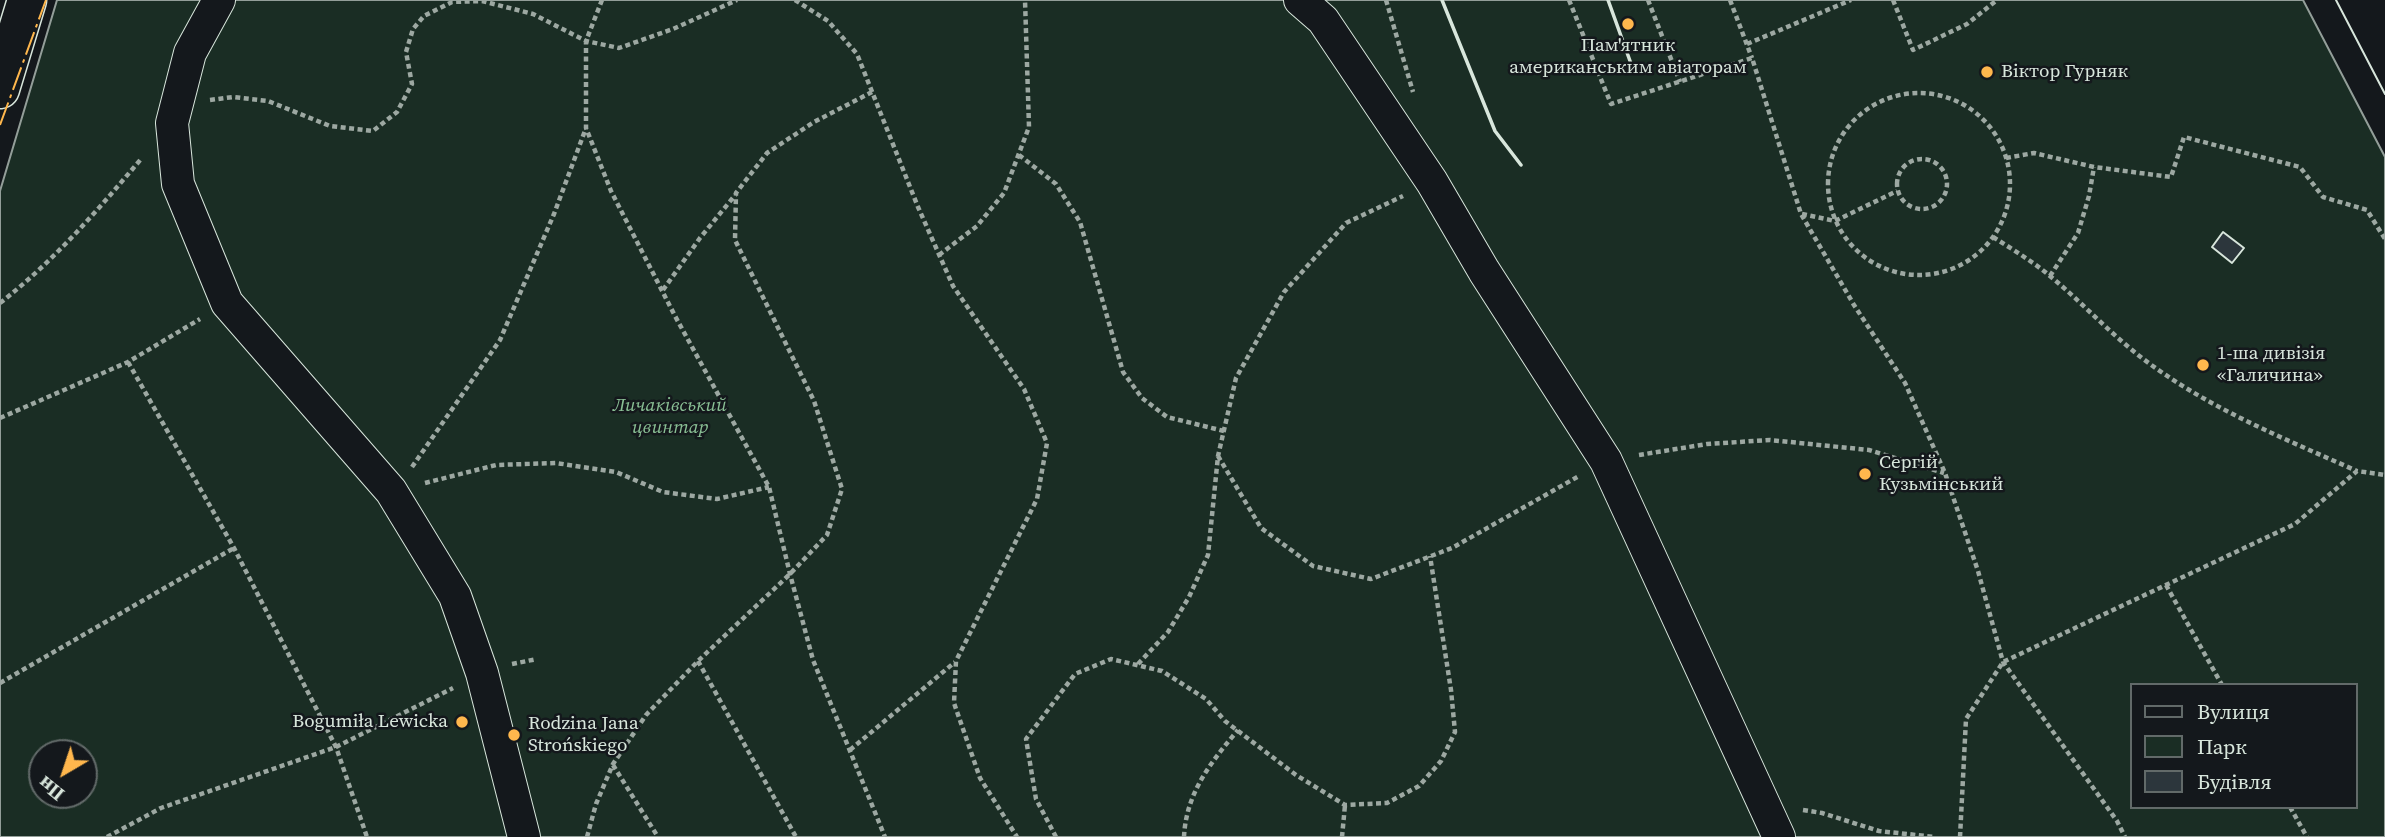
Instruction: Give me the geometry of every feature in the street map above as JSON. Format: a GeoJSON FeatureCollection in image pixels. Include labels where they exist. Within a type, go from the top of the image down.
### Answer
{"type":"FeatureCollection","features":[{"type":"Feature","properties":{"kind":"street"},"geometry":{"type":"LineString","coordinates":[[0,89],[27,0]]}},
{"type":"Feature","properties":{"kind":"street"},"geometry":{"type":"LineString","coordinates":[[219,0],[190,53],[172,122],[178,184],[227,303],[391,491],[455,596],[482,673],[524,837]]}},
{"type":"Feature","properties":{"kind":"street"},"geometry":{"type":"LineString","coordinates":[[1300,0],[1323,20],[1432,182],[1484,271],[1606,461],[1779,837]]}},
{"type":"Feature","properties":{"kind":"path"},"geometry":{"type":"LineString","coordinates":[[391,491],[421,457],[500,340],[554,215],[586,128],[586,41],[602,0]]}},
{"type":"Feature","properties":{"kind":"path"},"geometry":{"type":"LineString","coordinates":[[0,303],[50,261],[95,213],[172,122],[200,102],[233,97],[268,101],[330,126],[373,131],[397,111],[412,84],[407,52],[413,29],[424,16],[452,2],[482,1],[533,13],[586,41],[619,48],[673,29],[737,0]]}},
{"type":"Feature","properties":{"kind":"path"},"geometry":{"type":"LineString","coordinates":[[795,0],[828,21],[857,54],[953,286],[1024,389],[1047,443],[1037,499],[956,661],[850,750]]}},
{"type":"Feature","properties":{"kind":"path"},"geometry":{"type":"LineString","coordinates":[[939,255],[977,226],[1004,193],[1029,127],[1025,0]]}},
{"type":"Feature","properties":{"kind":"path"},"geometry":{"type":"LineString","coordinates":[[1569,0],[1611,104],[1752,58]]}},
{"type":"Feature","properties":{"kind":"path"},"geometry":{"type":"LineString","coordinates":[[1648,0],[1680,82]]}},
{"type":"Feature","properties":{"kind":"path"},"geometry":{"type":"LineString","coordinates":[[1730,0],[1752,58],[1801,214],[1854,305],[1905,383],[1945,473],[1978,571],[2003,662],[2117,821],[2125,837]]}},
{"type":"Feature","properties":{"kind":"path"},"geometry":{"type":"LineString","coordinates":[[1746,44],[1851,0]]}},
{"type":"Feature","properties":{"kind":"path"},"geometry":{"type":"LineString","coordinates":[[1893,0],[1913,50],[1967,24],[1997,0]]}},
{"type":"Feature","properties":{"kind":"path"},"geometry":{"type":"LineString","coordinates":[[663,291],[766,153],[814,122],[872,92]]}},
{"type":"Feature","properties":{"kind":"path"},"geometry":{"type":"LineString","coordinates":[[1916,92],[1946,96],[1964,105],[1993,131],[2006,158],[2010,178],[2009,199],[2003,219],[1993,237],[1974,256],[1950,270],[1923,275],[1895,272],[1870,261],[1850,244],[1835,220],[1827,192],[1829,162],[1841,134],[1861,112],[1887,97],[1916,92]]}},
{"type":"Feature","properties":{"kind":"path"},"geometry":{"type":"LineString","coordinates":[[586,128],[611,191],[769,486],[813,660],[885,837]]}},
{"type":"Feature","properties":{"kind":"path"},"geometry":{"type":"LineString","coordinates":[[2006,158],[2034,153],[2094,167],[2171,177],[2184,137],[2300,167],[2323,197],[2367,210],[2385,239]]}},
{"type":"Feature","properties":{"kind":"path"},"geometry":{"type":"LineString","coordinates":[[1018,155],[1056,184],[1080,222],[1123,372],[1142,398],[1167,417],[1224,432]]}},
{"type":"Feature","properties":{"kind":"path"},"geometry":{"type":"LineString","coordinates":[[1916,160],[1932,162],[1939,166],[1947,180],[1944,197],[1938,204],[1923,210],[1907,205],[1897,191],[1898,175],[1908,163],[1916,160]]}},
{"type":"Feature","properties":{"kind":"path"},"geometry":{"type":"LineString","coordinates":[[2050,276],[2078,233],[2094,167]]}},
{"type":"Feature","properties":{"kind":"path"},"geometry":{"type":"LineString","coordinates":[[1137,665],[1168,632],[1189,597],[1208,555],[1218,456],[1236,378],[1284,292],[1346,223],[1432,182]]}},
{"type":"Feature","properties":{"kind":"path"},"geometry":{"type":"LineString","coordinates":[[1801,214],[1835,220],[1897,191]]}},
{"type":"Feature","properties":{"kind":"path"},"geometry":{"type":"LineString","coordinates":[[587,837],[596,804],[613,764],[646,715],[827,535],[842,489],[814,401],[735,240],[736,193]]}},
{"type":"Feature","properties":{"kind":"path"},"geometry":{"type":"LineString","coordinates":[[1993,237],[2050,276],[2148,362],[2199,397],[2270,433],[2357,471],[2385,475]]}},
{"type":"Feature","properties":{"kind":"path"},"geometry":{"type":"LineString","coordinates":[[0,418],[128,362],[227,303]]}},
{"type":"Feature","properties":{"kind":"path"},"geometry":{"type":"LineString","coordinates":[[128,362],[234,548],[336,747],[368,837]]}},
{"type":"Feature","properties":{"kind":"path"},"geometry":{"type":"LineString","coordinates":[[1218,456],[1261,528],[1313,566],[1371,579],[1452,548],[1606,461],[1707,444],[1770,440],[1868,450],[1945,473]]}},
{"type":"Feature","properties":{"kind":"path"},"geometry":{"type":"LineString","coordinates":[[391,491],[496,465],[556,463],[616,472],[663,492],[717,499],[769,486]]}},
{"type":"Feature","properties":{"kind":"path"},"geometry":{"type":"LineString","coordinates":[[1960,837],[1966,719],[2003,662],[2295,524],[2357,471]]}},
{"type":"Feature","properties":{"kind":"path"},"geometry":{"type":"LineString","coordinates":[[0,683],[234,548]]}},
{"type":"Feature","properties":{"kind":"path"},"geometry":{"type":"LineString","coordinates":[[1056,837],[1036,799],[1026,739],[1075,674],[1111,659],[1162,671],[1206,699],[1225,721],[1296,775],[1345,805],[1387,803],[1419,786],[1441,761],[1455,732],[1430,556]]}},
{"type":"Feature","properties":{"kind":"path"},"geometry":{"type":"LineString","coordinates":[[2166,585],[2221,683]]}},
{"type":"Feature","properties":{"kind":"path"},"geometry":{"type":"LineString","coordinates":[[698,661],[796,837]]}},
{"type":"Feature","properties":{"kind":"path"},"geometry":{"type":"LineString","coordinates":[[956,661],[954,704],[980,778],[1017,837]]}},
{"type":"Feature","properties":{"kind":"path"},"geometry":{"type":"LineString","coordinates":[[107,837],[160,808],[336,747],[482,673]]}},
{"type":"Feature","properties":{"kind":"path"},"geometry":{"type":"LineString","coordinates":[[1184,837],[1189,806],[1207,767],[1238,730]]}},
{"type":"Feature","properties":{"kind":"path"},"geometry":{"type":"LineString","coordinates":[[613,764],[658,837]]}},
{"type":"Feature","properties":{"kind":"path"},"geometry":{"type":"LineString","coordinates":[[1762,803],[1822,813],[1879,831],[1936,837]]}},
{"type":"Feature","properties":{"kind":"path"},"geometry":{"type":"LineString","coordinates":[[1342,837],[1345,805]]}},
{"type":"Feature","properties":{"kind":"path"},"geometry":{"type":"LineString","coordinates":[[2291,809],[2307,837]]}},
{"type":"Feature","properties":{"kind":"green space","name":"Личаківський цвинтар"},"geometry":{"type":"Polygon","coordinates":[[[57,0],[2303,0],[2385,157],[2385,837],[0,837],[0,191],[57,0]]]}},
{"type":"Feature","properties":{"kind":"building"},"geometry":{"type":"Polygon","coordinates":[[[2223,232],[2244,248],[2232,263],[2212,247],[2223,232]]]}},
{"type":"Feature","properties":{"kind":"tram line"},"geometry":{"type":"LineString","coordinates":[[2336,0],[2385,94]]}},
{"type":"Feature","properties":{"kind":"wall"},"geometry":{"type":"LineString","coordinates":[[1442,0],[1495,131],[1521,165]]}},
{"type":"Feature","properties":{"kind":"wall"},"geometry":{"type":"LineString","coordinates":[[1608,0],[1634,72]]}},
{"type":"Feature","properties":{"kind":"power"},"geometry":{"type":"LineString","coordinates":[[0,125],[46,0]]}},
{"type":"Feature","properties":{"kind":"place","name":"Пам'ятник американським авіаторам"},"geometry":{"type":"Point","coordinates":[1628,24]}},
{"type":"Feature","properties":{"kind":"place","name":"Віктор Гурняк"},"geometry":{"type":"Point","coordinates":[1987,72]}},
{"type":"Feature","properties":{"kind":"place","name":"1-ша дивізія «Галичина»"},"geometry":{"type":"Point","coordinates":[2203,365]}},
{"type":"Feature","properties":{"kind":"place","name":"Сергій Кузьмінський"},"geometry":{"type":"Point","coordinates":[1865,474]}},
{"type":"Feature","properties":{"kind":"place","name":"Bogumiła Lewicka"},"geometry":{"type":"Point","coordinates":[462,722]}},
{"type":"Feature","properties":{"kind":"place","name":"Rodzina Jana Strońskiego"},"geometry":{"type":"Point","coordinates":[514,735]}}]}
